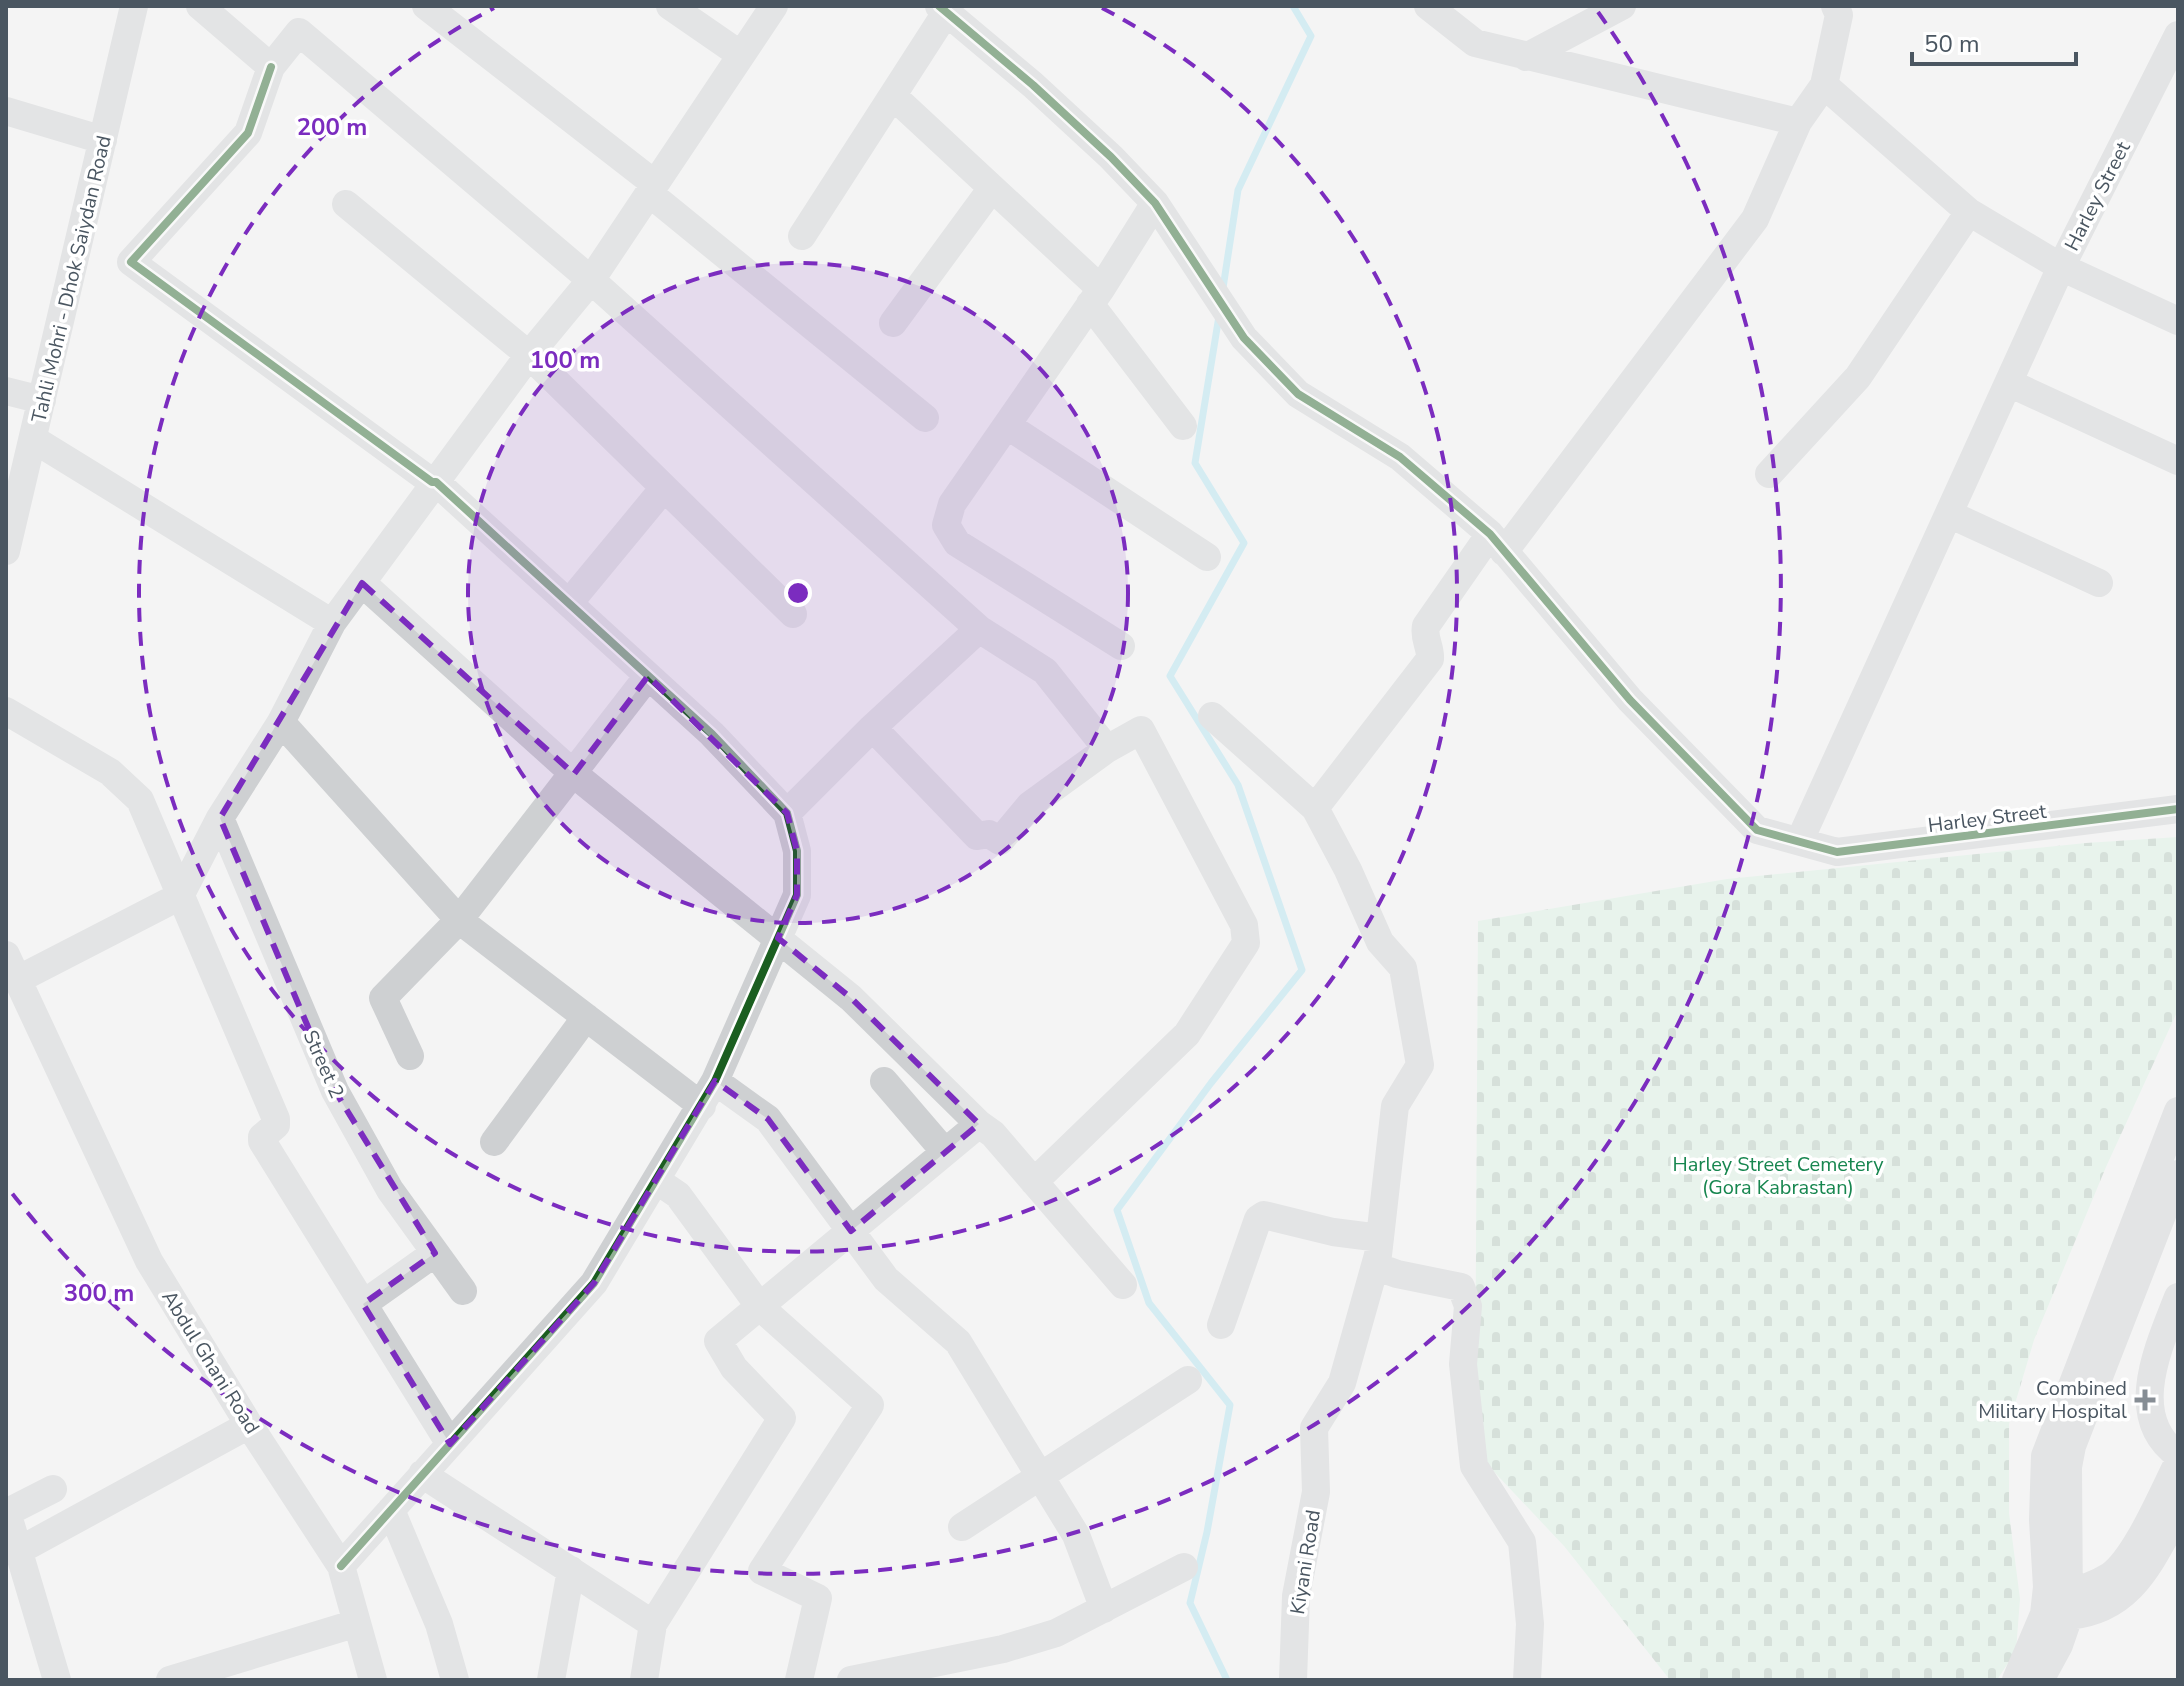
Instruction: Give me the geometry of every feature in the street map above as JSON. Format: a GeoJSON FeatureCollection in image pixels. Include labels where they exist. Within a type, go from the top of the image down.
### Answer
{"type":"FeatureCollection","features":[{"type":"Feature","properties":{"kind":"street","name":"Tahli Mohri - Dhok Saiydan Road"},"geometry":{"type":"LineString","coordinates":[[6,551],[14,481],[33,439],[134,6]]}},
{"type":"Feature","properties":{"kind":"street"},"geometry":{"type":"LineString","coordinates":[[200,6],[271,67]]}},
{"type":"Feature","properties":{"kind":"street"},"geometry":{"type":"LineString","coordinates":[[426,6],[652,188],[925,418]]}},
{"type":"Feature","properties":{"kind":"street"},"geometry":{"type":"LineString","coordinates":[[670,6],[741,55]]}},
{"type":"Feature","properties":{"kind":"street"},"geometry":{"type":"LineString","coordinates":[[12,967],[180,896],[220,818],[281,722],[332,623],[529,355],[591,280],[774,6]]}},
{"type":"Feature","properties":{"kind":"street"},"geometry":{"type":"LineString","coordinates":[[1428,6],[1475,43],[1798,122]]}},
{"type":"Feature","properties":{"kind":"street"},"geometry":{"type":"LineString","coordinates":[[1526,57],[1622,6]]}},
{"type":"Feature","properties":{"kind":"street"},"geometry":{"type":"LineString","coordinates":[[1212,716],[1315,808],[1430,659],[1431,649],[1424,634],[1426,626],[1497,543],[1755,219],[1798,122],[1824,85],[1839,15],[1835,6]]}},
{"type":"Feature","properties":{"kind":"street"},"geometry":{"type":"LineString","coordinates":[[802,236],[893,96],[943,9],[1111,157],[1155,203],[1244,338],[1298,394],[1400,457],[1497,543],[1630,700],[1757,830],[1800,840]]}},
{"type":"Feature","properties":{"kind":"street"},"geometry":{"type":"LineString","coordinates":[[341,1566],[594,1283],[708,1094],[797,895],[797,851],[787,813],[712,734],[436,482],[419,473],[131,262],[248,133],[271,67],[299,32],[591,280],[979,629],[1045,671],[1107,749]]}},
{"type":"Feature","properties":{"kind":"street","name":"Harley Street"},"geometry":{"type":"LineString","coordinates":[[2178,35],[2061,267],[1800,840],[1837,852],[2178,809]]}},
{"type":"Feature","properties":{"kind":"street"},"geometry":{"type":"LineString","coordinates":[[1824,85],[1969,212],[2061,267],[2178,321]]}},
{"type":"Feature","properties":{"kind":"street"},"geometry":{"type":"LineString","coordinates":[[893,96],[992,188],[1096,296],[1183,426]]}},
{"type":"Feature","properties":{"kind":"street"},"geometry":{"type":"LineString","coordinates":[[6,111],[103,140]]}},
{"type":"Feature","properties":{"kind":"street"},"geometry":{"type":"LineString","coordinates":[[893,323],[992,188]]}},
{"type":"Feature","properties":{"kind":"street"},"geometry":{"type":"LineString","coordinates":[[1121,646],[957,543],[946,525],[952,504],[1096,296],[1155,203]]}},
{"type":"Feature","properties":{"kind":"street"},"geometry":{"type":"LineString","coordinates":[[346,204],[529,355],[793,614]]}},
{"type":"Feature","properties":{"kind":"street"},"geometry":{"type":"LineString","coordinates":[[1769,474],[1858,377],[1969,212]]}},
{"type":"Feature","properties":{"kind":"street"},"geometry":{"type":"LineString","coordinates":[[2009,383],[2178,461]]}},
{"type":"Feature","properties":{"kind":"street"},"geometry":{"type":"LineString","coordinates":[[6,391],[42,400]]}},
{"type":"Feature","properties":{"kind":"street"},"geometry":{"type":"LineString","coordinates":[[1008,426],[1207,557]]}},
{"type":"Feature","properties":{"kind":"street"},"geometry":{"type":"LineString","coordinates":[[33,439],[332,623]]}},
{"type":"Feature","properties":{"kind":"street"},"geometry":{"type":"LineString","coordinates":[[569,603],[664,488]]}},
{"type":"Feature","properties":{"kind":"street"},"geometry":{"type":"LineString","coordinates":[[1949,514],[2099,583]]}},
{"type":"Feature","properties":{"kind":"street"},"geometry":{"type":"LineString","coordinates":[[362,583],[574,774],[851,998],[979,1124],[993,1134],[1123,1285]]}},
{"type":"Feature","properties":{"kind":"street"},"geometry":{"type":"LineString","coordinates":[[787,813],[979,629]]}},
{"type":"Feature","properties":{"kind":"street"},"geometry":{"type":"LineString","coordinates":[[410,1056],[383,998],[459,920],[648,676]]}},
{"type":"Feature","properties":{"kind":"street"},"geometry":{"type":"LineString","coordinates":[[6,711],[110,772],[140,800],[276,1119],[276,1125],[262,1137],[262,1141],[450,1444]]}},
{"type":"Feature","properties":{"kind":"street"},"geometry":{"type":"LineString","coordinates":[[281,722],[459,920],[586,1017],[708,1094],[768,1119],[886,1279],[958,1342],[1076,1535],[1104,1609]]}},
{"type":"Feature","properties":{"kind":"street"},"geometry":{"type":"LineString","coordinates":[[873,728],[977,836],[989,834],[1000,841],[1030,805],[1107,749],[1141,730],[1244,925],[1246,943],[1187,1034],[1034,1182]]}},
{"type":"Feature","properties":{"kind":"street","name":"Kiyani Road"},"geometry":{"type":"LineString","coordinates":[[1293,1680],[1296,1596],[1316,1492],[1314,1428],[1342,1383],[1375,1266],[1395,1106],[1420,1065],[1403,968],[1380,942],[1348,870],[1315,808]]}},
{"type":"Feature","properties":{"kind":"street","name":"Street 2"},"geometry":{"type":"LineString","coordinates":[[220,818],[335,1091],[390,1190],[463,1291]]}},
{"type":"Feature","properties":{"kind":"street","name":"Abdul Ghani Road"},"geometry":{"type":"LineString","coordinates":[[12,967],[149,1261],[249,1425],[341,1566],[373,1680]]}},
{"type":"Feature","properties":{"kind":"street"},"geometry":{"type":"LineString","coordinates":[[494,1142],[586,1017]]}},
{"type":"Feature","properties":{"kind":"street"},"geometry":{"type":"LineString","coordinates":[[884,1081],[945,1152]]}},
{"type":"Feature","properties":{"kind":"street"},"geometry":{"type":"LineString","coordinates":[[2016,1680],[2044,1614],[2047,1587],[2043,1520],[2045,1456],[2178,1111]]}},
{"type":"Feature","properties":{"kind":"street"},"geometry":{"type":"LineString","coordinates":[[644,1680],[653,1624],[782,1418],[734,1368],[718,1341],[979,1124]]}},
{"type":"Feature","properties":{"kind":"street"},"geometry":{"type":"LineString","coordinates":[[2040,1680],[2059,1645],[2069,1604],[2068,1467],[2072,1446],[2178,1174]]}},
{"type":"Feature","properties":{"kind":"street"},"geometry":{"type":"LineString","coordinates":[[656,1180],[678,1195],[760,1307],[870,1405],[762,1571],[818,1598],[799,1680]]}},
{"type":"Feature","properties":{"kind":"street"},"geometry":{"type":"LineString","coordinates":[[1221,1325],[1258,1219],[1264,1215],[1333,1232],[1380,1238]]}},
{"type":"Feature","properties":{"kind":"street"},"geometry":{"type":"LineString","coordinates":[[363,1304],[435,1253]]}},
{"type":"Feature","properties":{"kind":"street"},"geometry":{"type":"LineString","coordinates":[[1375,1266],[1397,1274],[1461,1287],[1468,1306],[1463,1364],[1474,1466],[1522,1542],[1530,1624],[1527,1680]]}},
{"type":"Feature","properties":{"kind":"street"},"geometry":{"type":"LineString","coordinates":[[2178,1297],[2151,1367],[2151,1381],[2152,1425],[2167,1448],[2178,1455]]}},
{"type":"Feature","properties":{"kind":"street"},"geometry":{"type":"LineString","coordinates":[[962,1527],[1188,1380]]}},
{"type":"Feature","properties":{"kind":"street"},"geometry":{"type":"LineString","coordinates":[[20,1550],[249,1425]]}},
{"type":"Feature","properties":{"kind":"street"},"geometry":{"type":"LineString","coordinates":[[2069,1604],[2088,1588],[2113,1574],[2133,1549],[2178,1463]]}},
{"type":"Feature","properties":{"kind":"street"},"geometry":{"type":"LineString","coordinates":[[422,1474],[653,1624]]}},
{"type":"Feature","properties":{"kind":"street"},"geometry":{"type":"LineString","coordinates":[[53,1489],[7,1512],[57,1680]]}},
{"type":"Feature","properties":{"kind":"street"},"geometry":{"type":"LineString","coordinates":[[391,1510],[439,1624],[455,1680]]}},
{"type":"Feature","properties":{"kind":"street"},"geometry":{"type":"LineString","coordinates":[[2069,1604],[2091,1614],[2109,1607],[2134,1584],[2149,1564],[2178,1513]]}},
{"type":"Feature","properties":{"kind":"street"},"geometry":{"type":"LineString","coordinates":[[851,1680],[1003,1649],[1056,1633],[1184,1567]]}},
{"type":"Feature","properties":{"kind":"street"},"geometry":{"type":"LineString","coordinates":[[551,1680],[571,1570]]}},
{"type":"Feature","properties":{"kind":"street"},"geometry":{"type":"LineString","coordinates":[[170,1680],[357,1623]]}},
{"type":"Feature","properties":{"kind":"highlighted area"},"geometry":{"type":"Polygon","coordinates":[[[362,583],[574,774],[648,676],[787,813],[797,851],[797,895],[778,938],[851,998],[979,1124],[851,1231],[768,1119],[715,1081],[594,1283],[450,1444],[363,1304],[435,1253],[335,1091],[220,818],[362,583]]]}},
{"type":"Feature","properties":{"kind":"green space","name":"Harley Street Cemetery (Gora Kabrastan)"},"geometry":{"type":"Polygon","coordinates":[[[2178,837],[2178,1010],[2106,1167],[2034,1340],[2009,1424],[2009,1513],[2020,1599],[2016,1651],[1997,1680],[1670,1680],[1564,1546],[1481,1458],[1475,1412],[1478,921],[1727,879],[2086,843],[2178,837]]]}},
{"type":"Feature","properties":{"kind":"waterway"},"geometry":{"type":"LineString","coordinates":[[1223,288],[1238,190],[1311,36],[1293,6]]}},
{"type":"Feature","properties":{"kind":"waterway"},"geometry":{"type":"LineString","coordinates":[[1219,316],[1195,463],[1244,543],[1170,676],[1238,785],[1302,970],[1211,1083],[1117,1210],[1149,1303],[1230,1405],[1207,1532],[1190,1603],[1227,1680]]}},
{"type":"Feature","properties":{"kind":"cycle path"},"geometry":{"type":"LineString","coordinates":[[939,6],[1033,85],[1111,157],[1155,203],[1244,338],[1298,394],[1400,457],[1490,534],[1630,700],[1757,830],[1837,852],[2178,809]]}},
{"type":"Feature","properties":{"kind":"cycle path"},"geometry":{"type":"LineString","coordinates":[[271,67],[248,133],[131,262],[436,482],[712,734],[787,813],[797,851],[797,895],[715,1081],[594,1283],[341,1566]]}},
{"type":"Feature","properties":{"kind":"place","name":"Combined Military Hospital"},"geometry":{"type":"Point","coordinates":[2145,1400]}}]}
